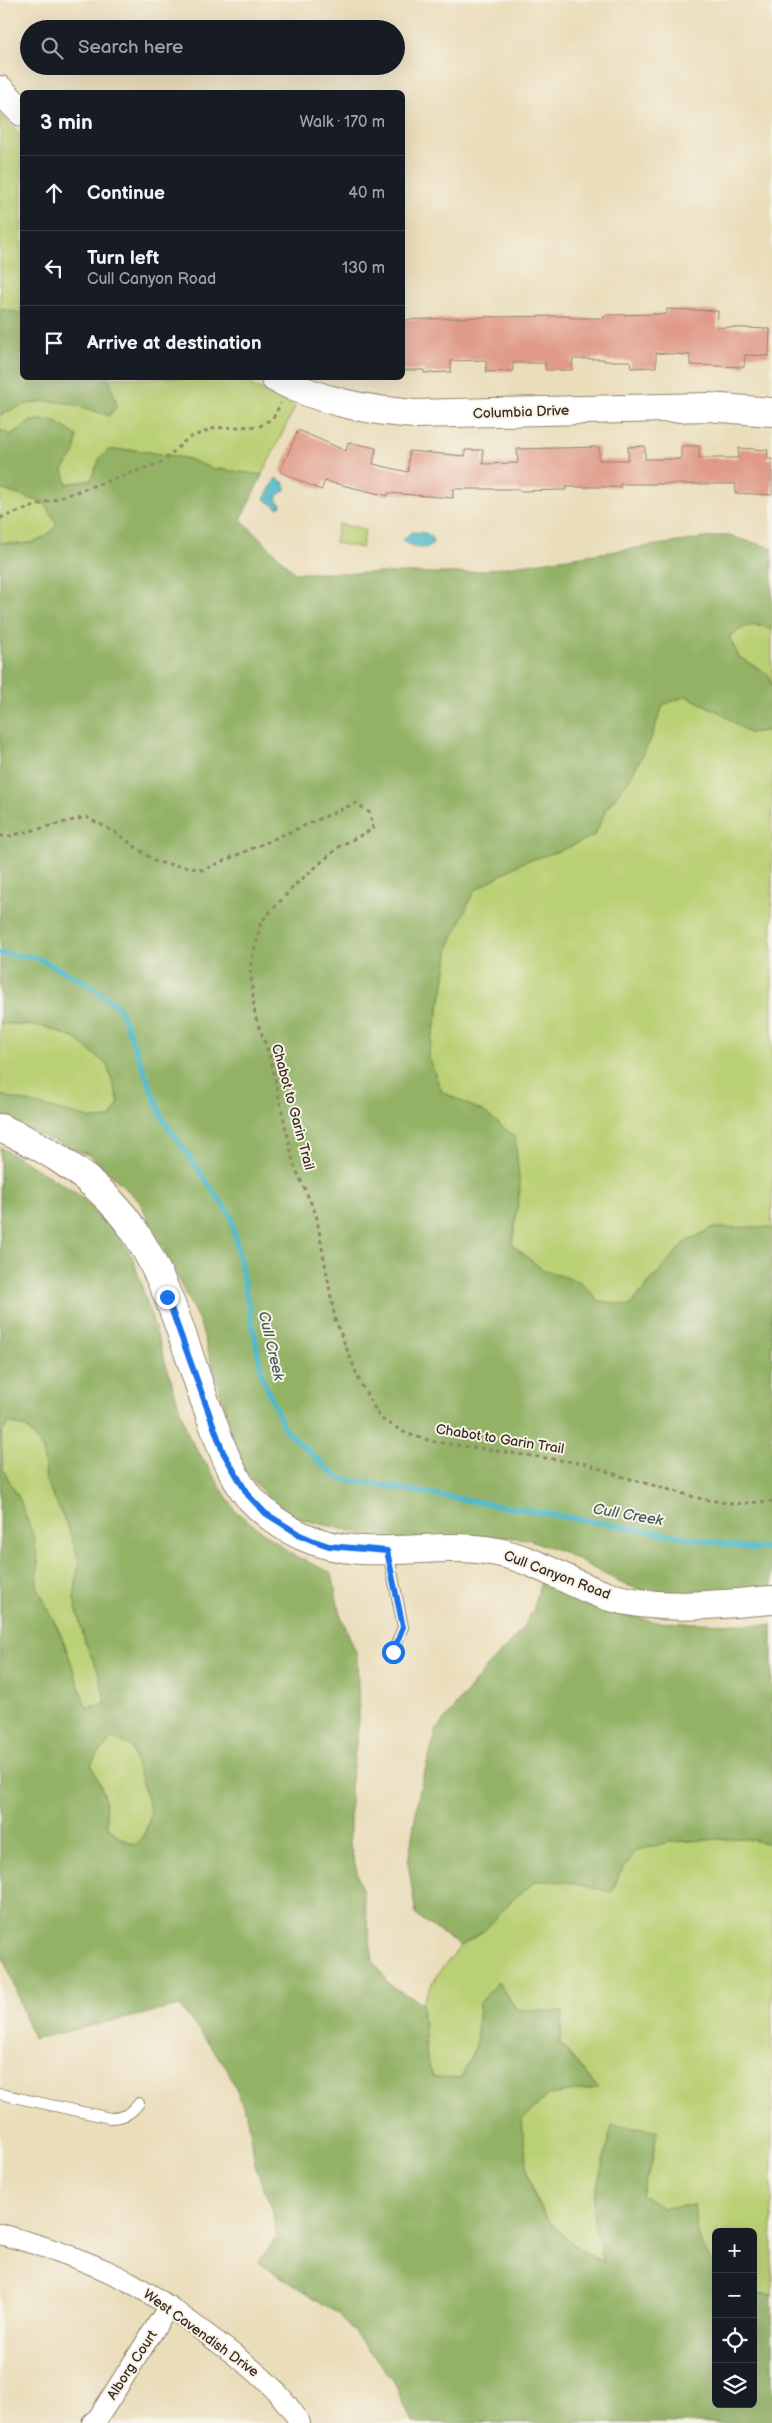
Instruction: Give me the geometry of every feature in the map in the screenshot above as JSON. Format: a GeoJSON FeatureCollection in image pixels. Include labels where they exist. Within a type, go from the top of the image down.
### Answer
{"type":"FeatureCollection","features":[{"type":"Feature","properties":{"kind":"street"},"geometry":{"type":"LineString","coordinates":[[0,90],[20,110]]}},
{"type":"Feature","properties":{"kind":"street","name":"Columbia Drive"},"geometry":{"type":"LineString","coordinates":[[282,381],[338,403],[414,414],[708,407],[772,412]]}},
{"type":"Feature","properties":{"kind":"street","name":"Cull Canyon Road"},"geometry":{"type":"LineString","coordinates":[[0,1128],[44,1149],[71,1168],[114,1205],[135,1232],[167,1297],[223,1452],[248,1495],[265,1513],[300,1535],[329,1546],[387,1551],[465,1549],[499,1552],[519,1557],[609,1596],[647,1604],[704,1604],[772,1600]]}},
{"type":"Feature","properties":{"kind":"street","name":"West Cavendish Drive"},"geometry":{"type":"LineString","coordinates":[[0,2234],[60,2251],[92,2264],[129,2282],[170,2306],[274,2386],[290,2406],[300,2423]]}},
{"type":"Feature","properties":{"kind":"street","name":"Alborg Court"},"geometry":{"type":"LineString","coordinates":[[92,2423],[98,2418],[170,2306]]}},
{"type":"Feature","properties":{"kind":"lane"},"geometry":{"type":"LineString","coordinates":[[387,1551],[403,1627],[393,1652]]}},
{"type":"Feature","properties":{"kind":"lane"},"geometry":{"type":"LineString","coordinates":[[0,2094],[110,2118],[126,2115],[139,2103]]}},
{"type":"Feature","properties":{"kind":"path"},"geometry":{"type":"LineString","coordinates":[[0,518],[163,462],[188,438],[216,428],[260,426],[273,418],[282,381]]}},
{"type":"Feature","properties":{"kind":"path","name":"Chabot to Garin Trail"},"geometry":{"type":"LineString","coordinates":[[0,836],[10,836],[86,817],[115,832],[156,862],[202,870],[356,802],[370,813],[373,829],[340,846],[296,884],[261,922],[250,968],[255,1015],[270,1057],[294,1165],[316,1214],[336,1319],[359,1380],[380,1418],[407,1434],[435,1442],[587,1464],[620,1476],[702,1499],[733,1504],[772,1500]]}},
{"type":"Feature","properties":{"kind":"green space"},"geometry":{"type":"Polygon","coordinates":[[[0,115],[20,136],[20,314],[0,309],[0,115]]]}},
{"type":"Feature","properties":{"kind":"green space"},"geometry":{"type":"Polygon","coordinates":[[[0,309],[20,313],[20,380],[110,380],[117,406],[109,416],[67,403],[42,402],[16,408],[0,415],[0,309]]]}},
{"type":"Feature","properties":{"kind":"green space"},"geometry":{"type":"Polygon","coordinates":[[[110,380],[241,380],[295,407],[262,475],[211,468],[185,458],[136,450],[108,450],[100,458],[91,480],[66,484],[63,470],[75,452],[31,421],[11,435],[0,430],[0,415],[20,405],[54,400],[80,406],[117,406],[110,380]]]}},
{"type":"Feature","properties":{"kind":"green space"},"geometry":{"type":"Polygon","coordinates":[[[52,419],[77,436],[75,452],[63,470],[67,484],[91,480],[100,458],[108,450],[136,450],[185,458],[211,468],[262,475],[241,519],[295,573],[465,573],[726,535],[772,548],[772,631],[755,625],[739,630],[729,637],[739,657],[768,674],[772,687],[772,730],[749,733],[719,712],[686,696],[663,705],[650,741],[630,778],[606,809],[595,835],[565,849],[521,863],[474,891],[449,947],[443,990],[428,1056],[442,1092],[484,1112],[515,1137],[520,1188],[512,1245],[543,1270],[581,1282],[599,1301],[630,1306],[684,1243],[712,1228],[765,1227],[772,1229],[772,1588],[746,1591],[649,1592],[623,1584],[561,1551],[527,1539],[493,1536],[389,1540],[300,1519],[276,1506],[242,1468],[200,1323],[140,1202],[91,1156],[0,1119],[0,1095],[93,1119],[111,1118],[119,1102],[107,1065],[76,1039],[46,1027],[0,1023],[0,542],[24,544],[39,540],[57,524],[44,503],[0,489],[0,430],[11,435],[31,421],[52,419]]]}},
{"type":"Feature","properties":{"kind":"green space"},"geometry":{"type":"Polygon","coordinates":[[[0,489],[44,503],[57,524],[39,540],[24,544],[0,542],[0,489]]]}},
{"type":"Feature","properties":{"kind":"green space"},"geometry":{"type":"Polygon","coordinates":[[[338,524],[365,529],[362,548],[335,543],[338,524]]]}},
{"type":"Feature","properties":{"kind":"green space"},"geometry":{"type":"Polygon","coordinates":[[[744,625],[767,627],[772,631],[772,687],[768,674],[739,657],[729,636],[744,625]]]}},
{"type":"Feature","properties":{"kind":"green space"},"geometry":{"type":"Polygon","coordinates":[[[686,696],[719,712],[749,733],[772,730],[772,1229],[765,1227],[712,1228],[655,1275],[630,1306],[599,1301],[581,1282],[543,1270],[512,1245],[520,1189],[484,1112],[442,1092],[428,1056],[443,990],[449,946],[474,890],[521,863],[565,849],[595,835],[606,809],[630,778],[650,741],[663,705],[686,696]]]}},
{"type":"Feature","properties":{"kind":"green space"},"geometry":{"type":"Polygon","coordinates":[[[0,1023],[46,1027],[76,1039],[107,1065],[119,1102],[112,1118],[93,1119],[0,1095],[0,1023]]]}},
{"type":"Feature","properties":{"kind":"green space"},"geometry":{"type":"Polygon","coordinates":[[[0,1147],[75,1192],[109,1222],[133,1258],[188,1435],[236,1512],[293,1555],[332,1573],[339,1611],[357,1655],[359,1721],[350,1788],[350,1845],[363,1894],[373,1961],[392,1987],[422,2003],[427,2060],[433,2077],[461,2078],[476,2045],[479,2004],[498,1982],[516,2009],[563,2012],[560,2044],[598,2088],[548,2095],[522,2120],[529,2178],[538,2204],[562,2235],[582,2251],[604,2262],[594,2221],[595,2195],[612,2125],[657,2131],[652,2161],[641,2195],[663,2208],[694,2205],[699,2238],[705,2253],[712,2261],[712,2408],[757,2408],[757,2293],[772,2295],[772,2423],[413,2423],[392,2378],[339,2314],[258,2262],[277,2236],[272,2208],[256,2169],[248,2118],[227,2068],[180,2006],[33,2039],[0,1946],[0,1147]],[[9,1422],[1,1435],[3,1470],[20,1500],[34,1538],[38,1562],[37,1586],[64,1642],[86,1707],[106,1704],[98,1671],[85,1642],[74,1599],[79,1561],[68,1527],[46,1481],[43,1449],[27,1428],[9,1422]],[[111,1738],[91,1764],[104,1793],[108,1827],[119,1837],[135,1845],[144,1836],[151,1813],[131,1746],[111,1738]]]}},
{"type":"Feature","properties":{"kind":"green space"},"geometry":{"type":"Polygon","coordinates":[[[9,1422],[27,1428],[43,1449],[46,1481],[68,1527],[79,1561],[74,1599],[85,1642],[98,1671],[106,1704],[86,1707],[64,1642],[37,1586],[38,1562],[20,1500],[3,1470],[1,1435],[9,1422]]]}},
{"type":"Feature","properties":{"kind":"green space"},"geometry":{"type":"Polygon","coordinates":[[[542,1578],[586,1606],[657,1622],[772,1625],[772,1844],[741,1838],[670,1842],[637,1850],[619,1874],[612,1892],[567,1882],[536,1881],[512,1900],[485,1930],[460,1946],[416,1915],[408,1862],[420,1788],[437,1729],[484,1671],[519,1633],[533,1611],[542,1578]]]}},
{"type":"Feature","properties":{"kind":"green space"},"geometry":{"type":"Polygon","coordinates":[[[110,1738],[131,1745],[151,1813],[144,1836],[135,1845],[119,1837],[108,1827],[104,1793],[91,1764],[110,1738]]]}},
{"type":"Feature","properties":{"kind":"green space"},"geometry":{"type":"Polygon","coordinates":[[[741,1838],[772,1844],[772,2295],[757,2293],[757,2228],[712,2228],[712,2261],[705,2253],[699,2238],[694,2205],[663,2208],[641,2195],[652,2161],[657,2131],[612,2126],[595,2195],[594,2221],[605,2262],[583,2251],[554,2225],[539,2204],[534,2193],[528,2168],[521,2120],[548,2095],[598,2088],[560,2043],[516,2009],[498,1982],[479,2004],[476,2045],[461,2078],[433,2077],[427,2060],[422,2003],[438,1973],[460,1947],[485,1930],[512,1900],[536,1881],[567,1882],[612,1892],[619,1874],[637,1850],[670,1842],[741,1838]]]}},
{"type":"Feature","properties":{"kind":"water"},"geometry":{"type":"Polygon","coordinates":[[[276,478],[283,482],[286,488],[279,494],[276,500],[282,505],[278,508],[264,499],[276,478]]]}},
{"type":"Feature","properties":{"kind":"water"},"geometry":{"type":"Polygon","coordinates":[[[412,532],[426,533],[432,537],[433,543],[425,548],[421,548],[402,540],[412,532]]]}},
{"type":"Feature","properties":{"kind":"building"},"geometry":{"type":"Polygon","coordinates":[[[667,309],[718,311],[717,327],[770,329],[769,356],[745,355],[744,367],[690,365],[690,355],[656,353],[656,367],[631,368],[630,361],[573,359],[572,370],[545,370],[545,363],[513,363],[513,371],[486,372],[486,360],[451,361],[451,372],[424,373],[424,370],[405,370],[405,320],[570,316],[570,318],[604,318],[604,315],[667,314],[667,309]]]}},
{"type":"Feature","properties":{"kind":"building"},"geometry":{"type":"Polygon","coordinates":[[[298,430],[346,451],[348,442],[376,448],[373,464],[408,472],[409,451],[465,456],[465,450],[483,450],[483,464],[518,463],[517,449],[599,447],[599,460],[628,460],[628,447],[645,446],[645,459],[681,459],[681,446],[699,446],[699,458],[738,458],[739,448],[768,450],[767,459],[772,459],[772,495],[735,493],[736,484],[620,484],[620,487],[566,487],[566,490],[519,491],[518,489],[453,489],[453,498],[388,493],[388,496],[325,481],[321,490],[280,472],[298,430]]]}},
{"type":"Feature","properties":{"kind":"waterway","name":"Cull Creek"},"geometry":{"type":"LineString","coordinates":[[0,953],[37,958],[89,984],[120,1009],[163,1119],[231,1216],[263,1379],[285,1430],[338,1478],[754,1549],[772,1547]]}},
{"type":"Feature","properties":{"kind":"route"},"geometry":{"type":"LineString","coordinates":[[167,1297],[223,1452],[238,1481],[248,1495],[265,1513],[284,1526],[314,1541],[329,1546],[387,1551],[403,1627],[393,1652]]}}]}
